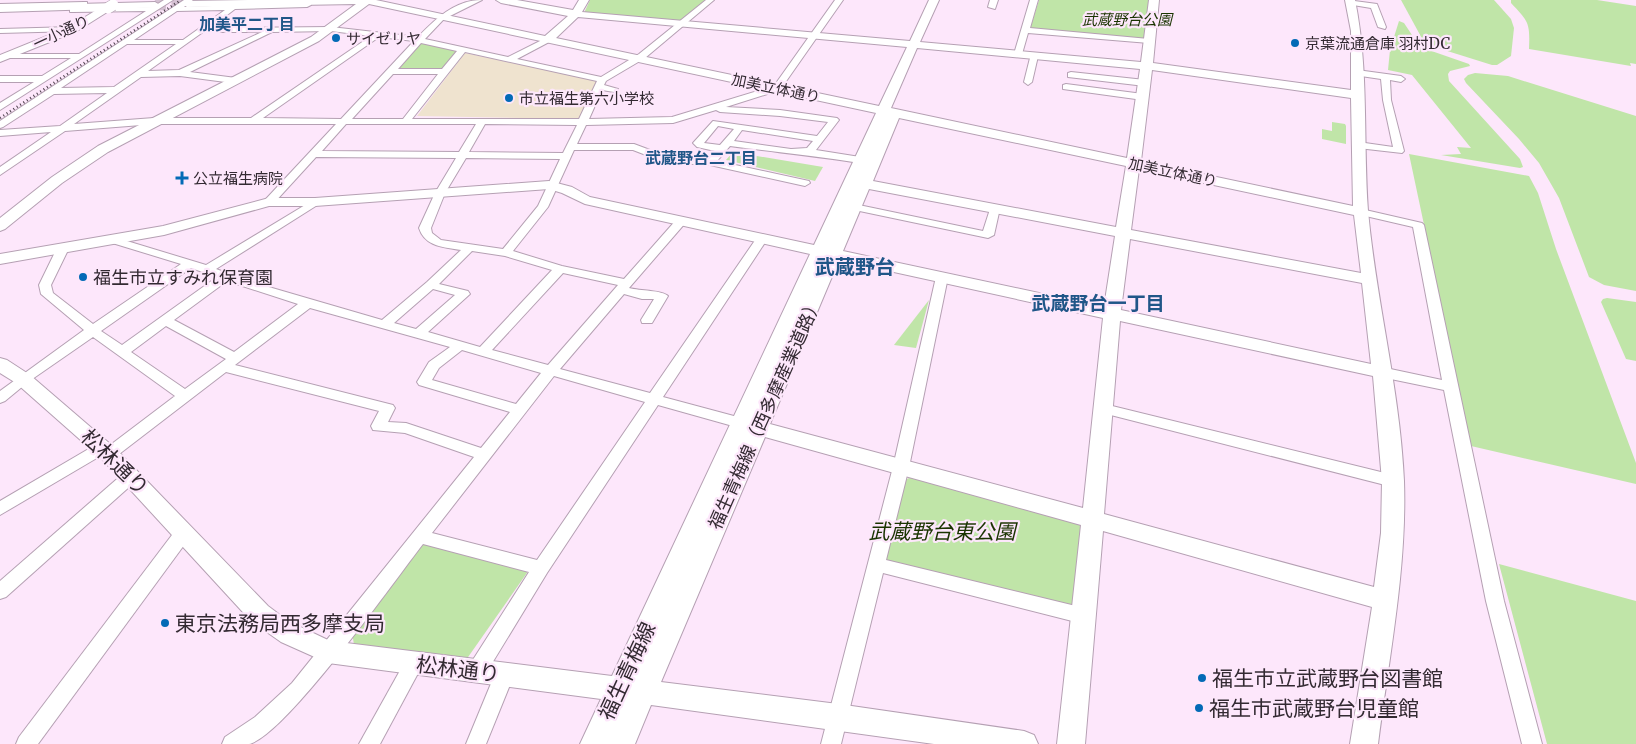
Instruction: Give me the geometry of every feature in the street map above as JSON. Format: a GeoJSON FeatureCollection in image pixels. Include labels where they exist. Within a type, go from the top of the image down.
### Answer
{"type":"FeatureCollection","features":[{"type":"Feature","properties":{"kind":"street"},"geometry":{"type":"LineString","coordinates":[[0,125],[188,2],[257,0]]}},
{"type":"Feature","properties":{"kind":"street"},"geometry":{"type":"LineString","coordinates":[[0,226],[57,180],[103,149],[331,30],[367,0]]}},
{"type":"Feature","properties":{"kind":"street","name":"加美立体通り"},"geometry":{"type":"LineString","coordinates":[[188,2],[367,0],[1361,212]]}},
{"type":"Feature","properties":{"kind":"street"},"geometry":{"type":"LineString","coordinates":[[269,202],[316,154],[441,17],[478,0]]}},
{"type":"Feature","properties":{"kind":"street"},"geometry":{"type":"LineString","coordinates":[[501,0],[576,14],[1146,66],[1358,95]]}},
{"type":"Feature","properties":{"kind":"street"},"geometry":{"type":"LineString","coordinates":[[508,60],[548,40],[576,14],[584,0]]}},
{"type":"Feature","properties":{"kind":"street"},"geometry":{"type":"LineString","coordinates":[[506,252],[543,207],[600,84],[638,58],[710,0]]}},
{"type":"Feature","properties":{"kind":"street"},"geometry":{"type":"LineString","coordinates":[[0,133],[154,121],[649,122],[682,118],[777,88],[839,0]]}},
{"type":"Feature","properties":{"kind":"street","name":"福生青梅線（西多摩産業道路）"},"geometry":{"type":"LineString","coordinates":[[919,45],[934,0]]}},
{"type":"Feature","properties":{"kind":"street","name":"福生青梅線（西多摩産業道路）"},"geometry":{"type":"LineString","coordinates":[[621,744],[631,691],[919,45],[944,0]]}},
{"type":"Feature","properties":{"kind":"street"},"geometry":{"type":"LineString","coordinates":[[1018,54],[1034,0]]}},
{"type":"Feature","properties":{"kind":"street"},"geometry":{"type":"LineString","coordinates":[[1071,744],[1084,616],[1091,520],[1113,314],[1145,83],[1154,0]]}},
{"type":"Feature","properties":{"kind":"street"},"geometry":{"type":"LineString","coordinates":[[177,9],[306,5],[308,1]]}},
{"type":"Feature","properties":{"kind":"street"},"geometry":{"type":"LineString","coordinates":[[1364,744],[1385,600],[1392,534],[1393,481],[1390,439],[1361,212],[1356,31],[1350,1],[1374,6],[1382,27]]}},
{"type":"Feature","properties":{"kind":"street"},"geometry":{"type":"LineString","coordinates":[[2,6],[161,4]]}},
{"type":"Feature","properties":{"kind":"street"},"geometry":{"type":"LineString","coordinates":[[112,5],[161,4]]}},
{"type":"Feature","properties":{"kind":"street"},"geometry":{"type":"LineString","coordinates":[[2,6],[161,4]]}},
{"type":"Feature","properties":{"kind":"street"},"geometry":{"type":"LineString","coordinates":[[0,108],[161,4]]}},
{"type":"Feature","properties":{"kind":"street","name":"一小通り"},"geometry":{"type":"LineString","coordinates":[[4,58],[73,29],[112,5]]}},
{"type":"Feature","properties":{"kind":"street"},"geometry":{"type":"LineString","coordinates":[[0,172],[234,7]]}},
{"type":"Feature","properties":{"kind":"street"},"geometry":{"type":"LineString","coordinates":[[0,31],[73,29]]}},
{"type":"Feature","properties":{"kind":"street"},"geometry":{"type":"LineString","coordinates":[[203,30],[331,30],[420,40],[508,60],[614,89]]}},
{"type":"Feature","properties":{"kind":"street"},"geometry":{"type":"LineString","coordinates":[[180,73],[271,30]]}},
{"type":"Feature","properties":{"kind":"street"},"geometry":{"type":"LineString","coordinates":[[1026,30],[1149,41]]}},
{"type":"Feature","properties":{"kind":"street"},"geometry":{"type":"LineString","coordinates":[[252,122],[378,34]]}},
{"type":"Feature","properties":{"kind":"street"},"geometry":{"type":"LineString","coordinates":[[125,42],[184,42]]}},
{"type":"Feature","properties":{"kind":"street"},"geometry":{"type":"LineString","coordinates":[[406,122],[463,50]]}},
{"type":"Feature","properties":{"kind":"street"},"geometry":{"type":"LineString","coordinates":[[4,58],[81,56]]}},
{"type":"Feature","properties":{"kind":"street"},"geometry":{"type":"LineString","coordinates":[[1028,82],[1034,56]]}},
{"type":"Feature","properties":{"kind":"street"},"geometry":{"type":"LineString","coordinates":[[391,71],[445,72]]}},
{"type":"Feature","properties":{"kind":"street"},"geometry":{"type":"LineString","coordinates":[[139,74],[180,73],[233,80]]}},
{"type":"Feature","properties":{"kind":"street"},"geometry":{"type":"LineString","coordinates":[[1356,73],[1401,80]]}},
{"type":"Feature","properties":{"kind":"street"},"geometry":{"type":"LineString","coordinates":[[1071,74],[1145,83]]}},
{"type":"Feature","properties":{"kind":"street"},"geometry":{"type":"LineString","coordinates":[[1358,145],[1400,151],[1387,100],[1385,77]]}},
{"type":"Feature","properties":{"kind":"street"},"geometry":{"type":"LineString","coordinates":[[0,79],[44,80]]}},
{"type":"Feature","properties":{"kind":"street"},"geometry":{"type":"LineString","coordinates":[[1066,87],[1143,97]]}},
{"type":"Feature","properties":{"kind":"street"},"geometry":{"type":"LineString","coordinates":[[53,91],[116,90]]}},
{"type":"Feature","properties":{"kind":"street"},"geometry":{"type":"LineString","coordinates":[[713,108],[780,113],[834,120],[809,152]]}},
{"type":"Feature","properties":{"kind":"street","name":"福生青梅線（西多摩産業道路）"},"geometry":{"type":"LineString","coordinates":[[827,252],[854,207],[860,160],[889,112]]}},
{"type":"Feature","properties":{"kind":"street"},"geometry":{"type":"LineString","coordinates":[[682,118],[819,139]]}},
{"type":"Feature","properties":{"kind":"street"},"geometry":{"type":"LineString","coordinates":[[482,122],[440,193],[425,228],[427,234],[438,243],[506,252],[623,286],[642,295],[662,296],[647,320]]}},
{"type":"Feature","properties":{"kind":"street"},"geometry":{"type":"LineString","coordinates":[[716,123],[698,143],[700,146],[809,152],[860,160]]}},
{"type":"Feature","properties":{"kind":"street"},"geometry":{"type":"LineString","coordinates":[[711,162],[740,127]]}},
{"type":"Feature","properties":{"kind":"street"},"geometry":{"type":"LineString","coordinates":[[316,154],[463,154],[634,147],[664,158],[711,162],[805,183]]}},
{"type":"Feature","properties":{"kind":"street"},"geometry":{"type":"LineString","coordinates":[[857,183],[1370,280]]}},
{"type":"Feature","properties":{"kind":"street"},"geometry":{"type":"LineString","coordinates":[[0,259],[164,230],[269,202],[315,202],[553,185],[585,200],[1449,386]]}},
{"type":"Feature","properties":{"kind":"street"},"geometry":{"type":"LineString","coordinates":[[208,269],[315,202]]}},
{"type":"Feature","properties":{"kind":"street"},"geometry":{"type":"LineString","coordinates":[[854,207],[988,235],[995,208]]}},
{"type":"Feature","properties":{"kind":"street"},"geometry":{"type":"LineString","coordinates":[[1361,212],[1418,225],[1449,386],[1495,601],[1532,744]]}},
{"type":"Feature","properties":{"kind":"street"},"geometry":{"type":"LineString","coordinates":[[232,744],[262,724],[300,689],[551,370],[681,221]]}},
{"type":"Feature","properties":{"kind":"street"},"geometry":{"type":"LineString","coordinates":[[476,672],[541,568],[762,238]]}},
{"type":"Feature","properties":{"kind":"street"},"geometry":{"type":"LineString","coordinates":[[113,240],[190,263],[308,303],[1385,600]]}},
{"type":"Feature","properties":{"kind":"street"},"geometry":{"type":"LineString","coordinates":[[62,248],[45,285],[46,294],[93,331],[186,397]]}},
{"type":"Feature","properties":{"kind":"street"},"geometry":{"type":"LineString","coordinates":[[385,324],[431,285],[469,248]]}},
{"type":"Feature","properties":{"kind":"street"},"geometry":{"type":"LineString","coordinates":[[0,398],[23,379],[190,263]]}},
{"type":"Feature","properties":{"kind":"street"},"geometry":{"type":"LineString","coordinates":[[484,351],[560,269]]}},
{"type":"Feature","properties":{"kind":"street"},"geometry":{"type":"LineString","coordinates":[[122,352],[226,276]]}},
{"type":"Feature","properties":{"kind":"street"},"geometry":{"type":"LineString","coordinates":[[831,744],[901,467],[942,277]]}},
{"type":"Feature","properties":{"kind":"street"},"geometry":{"type":"LineString","coordinates":[[419,333],[464,294],[431,285]]}},
{"type":"Feature","properties":{"kind":"street"},"geometry":{"type":"LineString","coordinates":[[0,509],[105,451],[186,397],[308,303]]}},
{"type":"Feature","properties":{"kind":"street"},"geometry":{"type":"LineString","coordinates":[[166,321],[230,363],[388,408],[378,426],[406,428],[484,455]]}},
{"type":"Feature","properties":{"kind":"street"},"geometry":{"type":"LineString","coordinates":[[461,345],[434,365],[424,382],[520,410]]}},
{"type":"Feature","properties":{"kind":"street","name":"松林通り"},"geometry":{"type":"LineString","coordinates":[[0,364],[23,379],[131,476],[239,591],[255,612],[282,633],[328,652],[838,717],[1024,744]]}},
{"type":"Feature","properties":{"kind":"street"},"geometry":{"type":"LineString","coordinates":[[0,384],[23,379]]}},
{"type":"Feature","properties":{"kind":"street"},"geometry":{"type":"LineString","coordinates":[[1104,409],[1393,481]]}},
{"type":"Feature","properties":{"kind":"street","name":"福生青梅線（西多摩産業道路）"},"geometry":{"type":"LineString","coordinates":[[660,599],[749,426]]}},
{"type":"Feature","properties":{"kind":"street"},"geometry":{"type":"LineString","coordinates":[[0,592],[131,476]]}},
{"type":"Feature","properties":{"kind":"street"},"geometry":{"type":"LineString","coordinates":[[26,744],[184,532]]}},
{"type":"Feature","properties":{"kind":"street"},"geometry":{"type":"LineString","coordinates":[[421,536],[541,568]]}},
{"type":"Feature","properties":{"kind":"street"},"geometry":{"type":"LineString","coordinates":[[876,564],[1084,616]]}},
{"type":"Feature","properties":{"kind":"street","name":"福生青梅線"},"geometry":{"type":"LineString","coordinates":[[594,744],[631,691],[660,599]]}},
{"type":"Feature","properties":{"kind":"street"},"geometry":{"type":"LineString","coordinates":[[369,744],[414,664]]}},
{"type":"Feature","properties":{"kind":"street"},"geometry":{"type":"LineString","coordinates":[[476,744],[504,675]]}},
{"type":"Feature","properties":{"kind":"shaded area","name":"市立福生第六小学校"},"geometry":{"type":"Polygon","coordinates":[[[465,53],[597,81],[579,119],[417,116],[465,53]]]}},
{"type":"Feature","properties":{"kind":"green space"},"geometry":{"type":"Polygon","coordinates":[[[590,0],[706,0],[683,20],[678,21],[584,13],[590,0]]]}},
{"type":"Feature","properties":{"kind":"green space","name":"武蔵野台公園"},"geometry":{"type":"Polygon","coordinates":[[[1039,0],[1149,0],[1144,39],[1030,29],[1039,0]]]}},
{"type":"Feature","properties":{"kind":"green space"},"geometry":{"type":"Polygon","coordinates":[[[1401,0],[1494,0],[1511,19],[1514,28],[1511,56],[1497,65],[1492,65],[1425,44],[1401,0]]]}},
{"type":"Feature","properties":{"kind":"green space"},"geometry":{"type":"Polygon","coordinates":[[[1511,0],[1597,0],[1636,6],[1636,64],[1630,63],[1631,66],[1529,49],[1527,23],[1511,3],[1511,0]]]}},
{"type":"Feature","properties":{"kind":"green space"},"geometry":{"type":"Polygon","coordinates":[[[1399,21],[1404,23],[1420,47],[1469,64],[1470,66],[1450,71],[1448,74],[1449,81],[1520,159],[1523,167],[1441,155],[1461,154],[1457,147],[1471,148],[1412,75],[1388,70],[1391,40],[1394,37],[1399,21]]]}},
{"type":"Feature","properties":{"kind":"green space"},"geometry":{"type":"Polygon","coordinates":[[[420,42],[458,51],[443,71],[394,70],[420,42]]]}},
{"type":"Feature","properties":{"kind":"green space"},"geometry":{"type":"Polygon","coordinates":[[[1475,73],[1508,76],[1636,116],[1636,291],[1604,285],[1589,277],[1559,198],[1539,163],[1466,83],[1464,79],[1468,75],[1475,73]]]}},
{"type":"Feature","properties":{"kind":"green space"},"geometry":{"type":"Polygon","coordinates":[[[1332,122],[1345,124],[1346,144],[1322,139],[1322,129],[1332,131],[1332,122]]]}},
{"type":"Feature","properties":{"kind":"green space"},"geometry":{"type":"Polygon","coordinates":[[[733,152],[823,167],[815,181],[726,160],[733,152]]]}},
{"type":"Feature","properties":{"kind":"green space"},"geometry":{"type":"Polygon","coordinates":[[[1409,154],[1529,176],[1538,193],[1556,249],[1636,463],[1636,484],[1471,446],[1409,154]]]}},
{"type":"Feature","properties":{"kind":"green space"},"geometry":{"type":"Polygon","coordinates":[[[1607,298],[1636,302],[1636,361],[1626,359],[1601,302],[1607,298]]]}},
{"type":"Feature","properties":{"kind":"green space"},"geometry":{"type":"Polygon","coordinates":[[[929,300],[916,348],[894,345],[929,300]]]}},
{"type":"Feature","properties":{"kind":"green space","name":"武蔵野台東公園"},"geometry":{"type":"Polygon","coordinates":[[[911,477],[1079,523],[1082,527],[1072,608],[888,563],[884,558],[905,480],[911,477]]]}},
{"type":"Feature","properties":{"kind":"green space"},"geometry":{"type":"Polygon","coordinates":[[[420,542],[529,570],[466,660],[354,645],[352,632],[420,542]]]}},
{"type":"Feature","properties":{"kind":"green space"},"geometry":{"type":"Polygon","coordinates":[[[1499,564],[1636,601],[1636,744],[1547,744],[1499,564]]]}},
{"type":"Feature","properties":{"kind":"tunnel"},"geometry":{"type":"LineString","coordinates":[[155,5],[187,4]]}},
{"type":"Feature","properties":{"kind":"railway"},"geometry":{"type":"LineString","coordinates":[[0,118],[181,0]]}},
{"type":"Feature","properties":{"kind":"place","name":"サイゼリヤ"},"geometry":{"type":"Point","coordinates":[336,38]}},
{"type":"Feature","properties":{"kind":"place","name":"京葉流通倉庫 羽村DC"},"geometry":{"type":"Point","coordinates":[1295,43]}},
{"type":"Feature","properties":{"kind":"place","name":"市立福生第六小学校"},"geometry":{"type":"Point","coordinates":[509,98]}},
{"type":"Feature","properties":{"kind":"place","name":"公立福生病院"},"geometry":{"type":"Point","coordinates":[182,178]}},
{"type":"Feature","properties":{"kind":"place","name":"福生市立すみれ保育園"},"geometry":{"type":"Point","coordinates":[83,277]}},
{"type":"Feature","properties":{"kind":"place","name":"東京法務局西多摩支局"},"geometry":{"type":"Point","coordinates":[165,623]}},
{"type":"Feature","properties":{"kind":"place","name":"福生市立武蔵野台図書館"},"geometry":{"type":"Point","coordinates":[1202,678]}},
{"type":"Feature","properties":{"kind":"place","name":"福生市武蔵野台児童館"},"geometry":{"type":"Point","coordinates":[1199,708]}},
{"type":"Feature","properties":{"kind":"district","name":"加美平二丁目"},"geometry":{"type":"Point","coordinates":[247,24]}},
{"type":"Feature","properties":{"kind":"district","name":"武蔵野台二丁目"},"geometry":{"type":"Point","coordinates":[701,158]}},
{"type":"Feature","properties":{"kind":"district","name":"武蔵野台"},"geometry":{"type":"Point","coordinates":[855,266]}},
{"type":"Feature","properties":{"kind":"district","name":"武蔵野台一丁目"},"geometry":{"type":"Point","coordinates":[1098,303]}}]}
